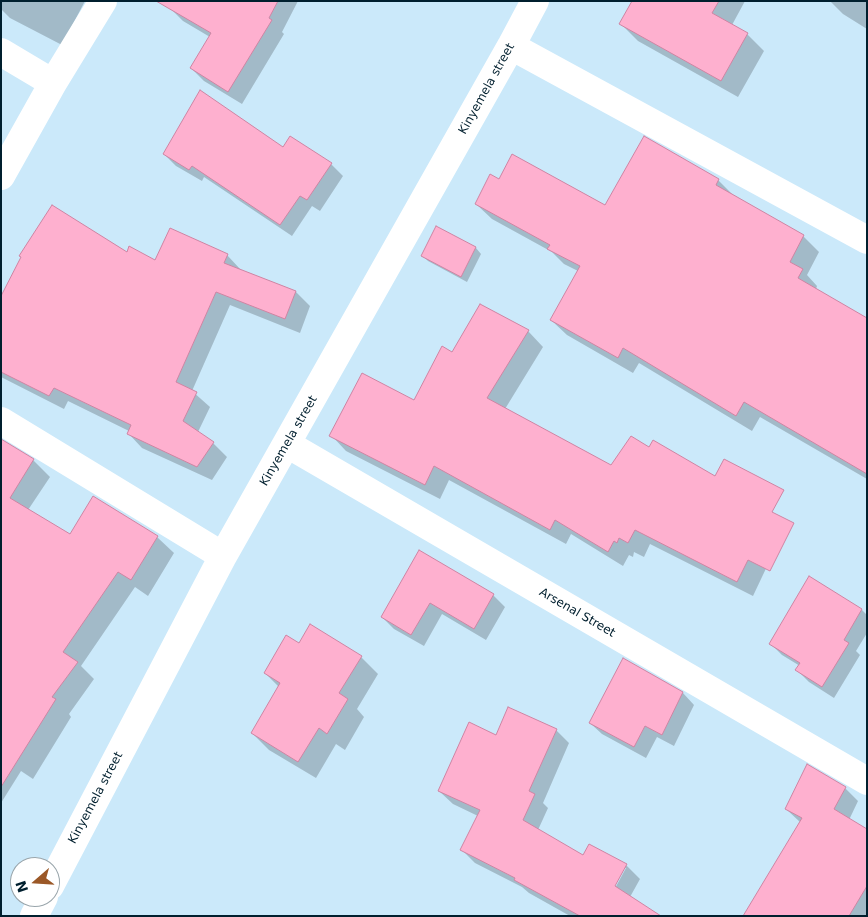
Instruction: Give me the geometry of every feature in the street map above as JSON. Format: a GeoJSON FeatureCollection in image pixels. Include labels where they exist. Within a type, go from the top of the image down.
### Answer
{"type":"FeatureCollection","features":[{"type":"Feature","properties":{"kind":"street"},"geometry":{"type":"LineString","coordinates":[[1,176],[53,83],[103,1]]}},
{"type":"Feature","properties":{"kind":"street","name":"Kinyemela street"},"geometry":{"type":"LineString","coordinates":[[60,867],[223,556],[535,1]]}},
{"type":"Feature","properties":{"kind":"street"},"geometry":{"type":"LineString","coordinates":[[511,46],[867,240]]}},
{"type":"Feature","properties":{"kind":"street"},"geometry":{"type":"LineString","coordinates":[[1,52],[53,83]]}},
{"type":"Feature","properties":{"kind":"street"},"geometry":{"type":"LineString","coordinates":[[1,421],[223,556]]}},
{"type":"Feature","properties":{"kind":"street","name":"Arsenal Street"},"geometry":{"type":"LineString","coordinates":[[287,444],[867,781]]}},
{"type":"Feature","properties":{"kind":"building"},"geometry":{"type":"Polygon","coordinates":[[[156,1],[278,1],[269,18],[272,20],[228,92],[190,68],[211,33],[156,1]]]}},
{"type":"Feature","properties":{"kind":"building"},"geometry":{"type":"Polygon","coordinates":[[[632,1],[719,1],[712,13],[748,33],[721,81],[619,24],[632,1]]]}},
{"type":"Feature","properties":{"kind":"building"},"geometry":{"type":"Polygon","coordinates":[[[200,90],[283,147],[290,136],[332,163],[307,200],[300,196],[280,225],[192,166],[189,170],[163,154],[200,90]]]}},
{"type":"Feature","properties":{"kind":"building"},"geometry":{"type":"Polygon","coordinates":[[[644,136],[719,179],[716,185],[804,235],[790,262],[803,269],[798,278],[867,318],[867,474],[744,402],[736,416],[623,348],[618,358],[550,320],[580,266],[547,249],[550,245],[475,204],[490,174],[499,179],[512,154],[605,205],[644,136]]]}},
{"type":"Feature","properties":{"kind":"building"},"geometry":{"type":"Polygon","coordinates":[[[52,205],[127,252],[129,246],[155,260],[170,228],[228,254],[224,263],[296,291],[285,319],[216,292],[176,382],[197,392],[183,421],[214,442],[197,467],[127,434],[131,425],[54,388],[49,396],[1,372],[1,296],[21,257],[19,256],[52,205]]]}},
{"type":"Feature","properties":{"kind":"building"},"geometry":{"type":"Polygon","coordinates":[[[436,226],[476,247],[461,277],[421,256],[436,226]]]}},
{"type":"Feature","properties":{"kind":"building"},"geometry":{"type":"Polygon","coordinates":[[[480,304],[529,330],[487,398],[611,465],[631,436],[649,447],[653,440],[715,476],[724,459],[784,490],[772,512],[794,523],[770,571],[748,560],[737,582],[635,530],[628,543],[619,538],[617,543],[614,541],[608,552],[555,520],[550,530],[434,466],[425,485],[329,436],[362,373],[414,400],[442,346],[452,352],[480,304]]]}},
{"type":"Feature","properties":{"kind":"building"},"geometry":{"type":"Polygon","coordinates":[[[1,439],[34,459],[10,498],[70,534],[93,496],[158,536],[131,580],[118,572],[63,652],[78,662],[52,697],[56,699],[1,787],[1,439]]]}},
{"type":"Feature","properties":{"kind":"building"},"geometry":{"type":"Polygon","coordinates":[[[419,550],[494,594],[474,629],[430,603],[411,635],[381,617],[419,550]]]}},
{"type":"Feature","properties":{"kind":"building"},"geometry":{"type":"Polygon","coordinates":[[[809,576],[862,609],[844,640],[849,643],[822,687],[795,670],[800,663],[769,644],[809,576]]]}},
{"type":"Feature","properties":{"kind":"building"},"geometry":{"type":"Polygon","coordinates":[[[310,624],[362,656],[339,693],[348,699],[327,734],[319,728],[298,762],[251,733],[280,683],[264,673],[286,635],[299,643],[310,624]]]}},
{"type":"Feature","properties":{"kind":"building"},"geometry":{"type":"Polygon","coordinates":[[[623,658],[683,692],[662,735],[645,726],[634,747],[589,723],[623,658]]]}},
{"type":"Feature","properties":{"kind":"building"},"geometry":{"type":"Polygon","coordinates":[[[508,707],[557,729],[529,791],[535,794],[523,820],[583,855],[589,844],[627,864],[615,886],[661,916],[580,916],[514,880],[515,878],[460,850],[480,810],[438,791],[469,722],[496,735],[508,707]]]}},
{"type":"Feature","properties":{"kind":"building"},"geometry":{"type":"Polygon","coordinates":[[[807,764],[846,787],[834,809],[867,829],[867,886],[849,916],[743,916],[802,818],[785,809],[807,764]]]}}]}
